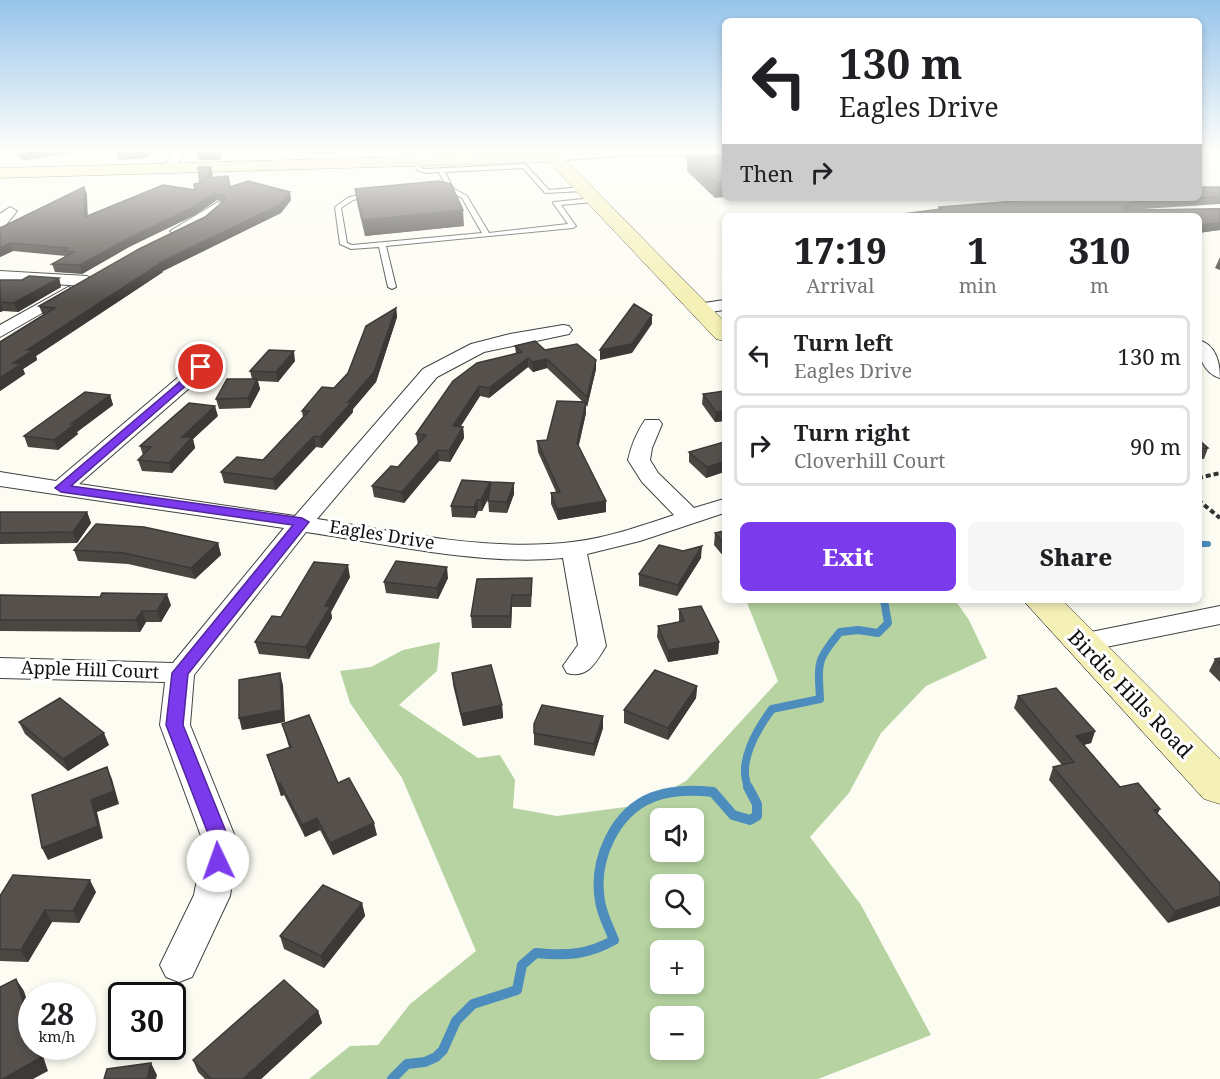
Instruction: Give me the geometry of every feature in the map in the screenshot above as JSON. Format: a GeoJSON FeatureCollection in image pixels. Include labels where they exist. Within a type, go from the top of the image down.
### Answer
{"type":"FeatureCollection","features":[{"type":"Feature","properties":{"kind":"main road"},"geometry":{"type":"LineString","coordinates":[[593,199],[722,332]]}},
{"type":"Feature","properties":{"kind":"main road","name":"Birdie Hills Road"},"geometry":{"type":"LineString","coordinates":[[1044,603],[1220,787]]}},
{"type":"Feature","properties":{"kind":"street"},"geometry":{"type":"LineString","coordinates":[[160,239],[201,220],[218,206]]}},
{"type":"Feature","properties":{"kind":"street"},"geometry":{"type":"LineString","coordinates":[[0,223],[10,211]]}},
{"type":"Feature","properties":{"kind":"street"},"geometry":{"type":"LineString","coordinates":[[0,332],[102,271]]}},
{"type":"Feature","properties":{"kind":"street"},"geometry":{"type":"LineString","coordinates":[[0,276],[87,280]]}},
{"type":"Feature","properties":{"kind":"street"},"geometry":{"type":"LineString","coordinates":[[698,309],[722,305]]}},
{"type":"Feature","properties":{"kind":"street"},"geometry":{"type":"LineString","coordinates":[[179,965],[212,896],[221,844],[175,725],[180,673],[302,522],[430,373],[452,358],[486,343],[562,330]]}},
{"type":"Feature","properties":{"kind":"street"},"geometry":{"type":"LineString","coordinates":[[1202,350],[1220,372]]}},
{"type":"Feature","properties":{"kind":"street"},"geometry":{"type":"LineString","coordinates":[[61,488],[201,367]]}},
{"type":"Feature","properties":{"kind":"street"},"geometry":{"type":"LineString","coordinates":[[652,424],[641,448],[639,460],[650,477],[689,517]]}},
{"type":"Feature","properties":{"kind":"street","name":"Eagles Drive"},"geometry":{"type":"LineString","coordinates":[[0,479],[302,522],[442,545],[506,550],[574,549],[627,537],[722,507]]}},
{"type":"Feature","properties":{"kind":"street"},"geometry":{"type":"LineString","coordinates":[[574,549],[592,646],[576,666]]}},
{"type":"Feature","properties":{"kind":"street"},"geometry":{"type":"LineString","coordinates":[[1081,643],[1220,615]]}},
{"type":"Feature","properties":{"kind":"street","name":"Apple Hill Court"},"geometry":{"type":"LineString","coordinates":[[0,668],[180,673]]}},
{"type":"Feature","properties":{"kind":"lane"},"geometry":{"type":"LineString","coordinates":[[349,199],[338,207],[337,212],[344,244],[359,248],[573,226],[556,203],[569,199]]}},
{"type":"Feature","properties":{"kind":"lane"},"geometry":{"type":"LineString","coordinates":[[466,199],[487,235]]}},
{"type":"Feature","properties":{"kind":"lane"},"geometry":{"type":"LineString","coordinates":[[382,246],[392,287]]}},
{"type":"Feature","properties":{"kind":"path"},"geometry":{"type":"LineString","coordinates":[[1202,477],[1220,473]]}},
{"type":"Feature","properties":{"kind":"path"},"geometry":{"type":"LineString","coordinates":[[1202,503],[1220,518]]}},
{"type":"Feature","properties":{"kind":"green space"},"geometry":{"type":"Polygon","coordinates":[[[747,603],[957,603],[969,620],[987,658],[926,686],[881,733],[849,793],[810,837],[861,905],[931,1035],[818,1079],[309,1079],[350,1046],[378,1045],[410,1004],[476,951],[402,778],[350,703],[340,671],[371,667],[403,650],[440,642],[437,671],[399,705],[478,758],[500,755],[515,780],[513,808],[557,816],[641,805],[686,781],[778,681],[747,603]]]}},
{"type":"Feature","properties":{"kind":"building"},"geometry":{"type":"Polygon","coordinates":[[[59,199],[84,199],[85,217],[128,199],[205,199],[80,265],[52,264],[74,252],[64,251],[68,248],[10,243],[0,248],[0,228],[59,199]]]}},
{"type":"Feature","properties":{"kind":"building"},"geometry":{"type":"Polygon","coordinates":[[[284,199],[279,205],[159,263],[161,263],[27,350],[34,350],[13,363],[21,364],[0,378],[0,342],[55,308],[39,306],[139,249],[205,217],[225,200],[284,199]]]}},
{"type":"Feature","properties":{"kind":"building"},"geometry":{"type":"Polygon","coordinates":[[[358,199],[458,199],[463,210],[363,220],[358,199]]]}},
{"type":"Feature","properties":{"kind":"building"},"geometry":{"type":"Polygon","coordinates":[[[1016,201],[1150,201],[1132,202],[1123,208],[1125,210],[1220,209],[1220,223],[1202,225],[1202,213],[911,213],[941,209],[939,207],[1016,201]]]}},
{"type":"Feature","properties":{"kind":"building"},"geometry":{"type":"Polygon","coordinates":[[[29,276],[59,278],[14,303],[0,302],[0,280],[22,280],[29,276]]]}},
{"type":"Feature","properties":{"kind":"building"},"geometry":{"type":"Polygon","coordinates":[[[634,304],[652,315],[632,344],[600,350],[634,304]]]}},
{"type":"Feature","properties":{"kind":"building"},"geometry":{"type":"Polygon","coordinates":[[[396,308],[374,372],[348,402],[352,402],[320,437],[314,436],[273,479],[221,472],[237,457],[263,460],[309,411],[302,411],[322,387],[334,388],[348,373],[366,326],[396,308]]]}},
{"type":"Feature","properties":{"kind":"building"},"geometry":{"type":"Polygon","coordinates":[[[535,341],[545,350],[577,344],[596,360],[587,397],[547,359],[532,362],[528,358],[489,388],[479,386],[453,426],[463,427],[449,451],[438,450],[402,492],[372,486],[391,466],[398,467],[426,435],[416,434],[453,381],[477,363],[522,352],[515,346],[535,341]]]}},
{"type":"Feature","properties":{"kind":"building"},"geometry":{"type":"Polygon","coordinates":[[[269,350],[294,351],[276,372],[250,371],[269,350]]]}},
{"type":"Feature","properties":{"kind":"building"},"geometry":{"type":"Polygon","coordinates":[[[227,379],[257,379],[248,398],[216,399],[227,379]]]}},
{"type":"Feature","properties":{"kind":"building"},"geometry":{"type":"Polygon","coordinates":[[[722,391],[722,411],[716,412],[703,394],[722,391]]]}},
{"type":"Feature","properties":{"kind":"building"},"geometry":{"type":"Polygon","coordinates":[[[85,392],[110,395],[71,424],[75,424],[54,440],[24,436],[85,392]]]}},
{"type":"Feature","properties":{"kind":"building"},"geometry":{"type":"Polygon","coordinates":[[[557,401],[586,402],[577,443],[606,501],[557,509],[551,493],[560,492],[537,441],[547,440],[557,401]]]}},
{"type":"Feature","properties":{"kind":"building"},"geometry":{"type":"Polygon","coordinates":[[[189,403],[215,406],[182,437],[192,437],[169,463],[138,460],[151,447],[140,446],[189,403]]]}},
{"type":"Feature","properties":{"kind":"building"},"geometry":{"type":"Polygon","coordinates":[[[722,443],[722,463],[707,467],[689,452],[722,443]]]}},
{"type":"Feature","properties":{"kind":"building"},"geometry":{"type":"Polygon","coordinates":[[[462,480],[490,482],[481,500],[477,500],[474,507],[451,506],[462,480]]]}},
{"type":"Feature","properties":{"kind":"building"},"geometry":{"type":"Polygon","coordinates":[[[491,482],[514,483],[507,502],[488,501],[491,482]]]}},
{"type":"Feature","properties":{"kind":"building"},"geometry":{"type":"Polygon","coordinates":[[[0,512],[87,512],[73,532],[0,533],[0,512]]]}},
{"type":"Feature","properties":{"kind":"building"},"geometry":{"type":"Polygon","coordinates":[[[96,524],[144,527],[218,543],[191,568],[124,553],[74,550],[96,524]]]}},
{"type":"Feature","properties":{"kind":"building"},"geometry":{"type":"Polygon","coordinates":[[[722,531],[722,542],[715,533],[722,531]]]}},
{"type":"Feature","properties":{"kind":"building"},"geometry":{"type":"Polygon","coordinates":[[[659,545],[683,551],[702,546],[678,585],[639,574],[659,545]]]}},
{"type":"Feature","properties":{"kind":"building"},"geometry":{"type":"Polygon","coordinates":[[[396,561],[447,567],[437,588],[384,582],[396,561]]]}},
{"type":"Feature","properties":{"kind":"building"},"geometry":{"type":"Polygon","coordinates":[[[314,562],[348,565],[325,606],[330,607],[306,647],[255,642],[272,616],[281,617],[314,562]]]}},
{"type":"Feature","properties":{"kind":"building"},"geometry":{"type":"Polygon","coordinates":[[[532,578],[531,595],[512,595],[510,616],[471,616],[477,579],[532,578]]]}},
{"type":"Feature","properties":{"kind":"building"},"geometry":{"type":"Polygon","coordinates":[[[102,593],[167,594],[157,611],[142,611],[136,620],[0,620],[0,595],[100,597],[102,593]]]}},
{"type":"Feature","properties":{"kind":"building"},"geometry":{"type":"Polygon","coordinates":[[[701,606],[719,642],[668,650],[658,626],[684,621],[679,609],[701,606]]]}},
{"type":"Feature","properties":{"kind":"building"},"geometry":{"type":"Polygon","coordinates":[[[491,665],[502,705],[461,714],[452,673],[491,665]]]}},
{"type":"Feature","properties":{"kind":"building"},"geometry":{"type":"Polygon","coordinates":[[[655,670],[697,686],[668,728],[624,710],[655,670]]]}},
{"type":"Feature","properties":{"kind":"building"},"geometry":{"type":"Polygon","coordinates":[[[280,673],[282,710],[239,718],[239,680],[280,673]]]}},
{"type":"Feature","properties":{"kind":"building"},"geometry":{"type":"Polygon","coordinates":[[[1056,688],[1095,731],[1076,736],[1120,787],[1138,783],[1160,809],[1154,810],[1220,883],[1220,896],[1175,911],[1053,767],[1074,762],[1018,696],[1056,688]]]}},
{"type":"Feature","properties":{"kind":"building"},"geometry":{"type":"Polygon","coordinates":[[[60,698],[104,733],[63,759],[19,722],[60,698]]]}},
{"type":"Feature","properties":{"kind":"building"},"geometry":{"type":"Polygon","coordinates":[[[542,705],[603,716],[594,744],[534,733],[534,724],[542,705]]]}},
{"type":"Feature","properties":{"kind":"building"},"geometry":{"type":"Polygon","coordinates":[[[309,715],[338,783],[349,778],[374,823],[330,843],[317,818],[302,825],[280,783],[278,784],[267,755],[291,747],[282,724],[309,715]]]}},
{"type":"Feature","properties":{"kind":"building"},"geometry":{"type":"Polygon","coordinates":[[[107,767],[114,791],[91,800],[98,826],[42,848],[32,795],[107,767]]]}},
{"type":"Feature","properties":{"kind":"building"},"geometry":{"type":"Polygon","coordinates":[[[13,875],[90,880],[73,911],[45,910],[21,950],[0,949],[0,896],[13,875]]]}},
{"type":"Feature","properties":{"kind":"building"},"geometry":{"type":"Polygon","coordinates":[[[323,885],[362,903],[321,956],[280,936],[323,885]]]}},
{"type":"Feature","properties":{"kind":"building"},"geometry":{"type":"Polygon","coordinates":[[[16,979],[18,985],[18,1060],[36,1060],[3,1079],[0,1079],[0,987],[16,979]]]}},
{"type":"Feature","properties":{"kind":"building"},"geometry":{"type":"Polygon","coordinates":[[[284,980],[318,1011],[243,1079],[211,1079],[193,1060],[284,980]]]}},
{"type":"Feature","properties":{"kind":"building"},"geometry":{"type":"Polygon","coordinates":[[[151,1063],[147,1079],[104,1079],[107,1069],[151,1063]]]}},
{"type":"Feature","properties":{"kind":"waterway"},"geometry":{"type":"LineString","coordinates":[[1202,544],[1208,544]]}},
{"type":"Feature","properties":{"kind":"waterway"},"geometry":{"type":"LineString","coordinates":[[749,789],[745,769],[747,758],[750,747],[766,717],[772,709],[820,699],[819,669],[826,650],[840,632],[858,630],[878,633],[888,623],[885,603]]}},
{"type":"Feature","properties":{"kind":"waterway"},"geometry":{"type":"LineString","coordinates":[[392,1079],[407,1064],[425,1062],[436,1057],[443,1050],[456,1021],[473,1004],[517,990],[522,965],[536,953],[576,953],[595,949],[614,940],[601,906],[600,870],[603,854],[617,826],[639,804],[667,793],[713,792],[733,815],[750,820],[757,816],[757,804],[749,789]]}},
{"type":"Feature","properties":{"kind":"route"},"geometry":{"type":"LineString","coordinates":[[201,367],[61,488],[302,522],[180,673],[175,725],[221,844],[218,861]]}}]}
